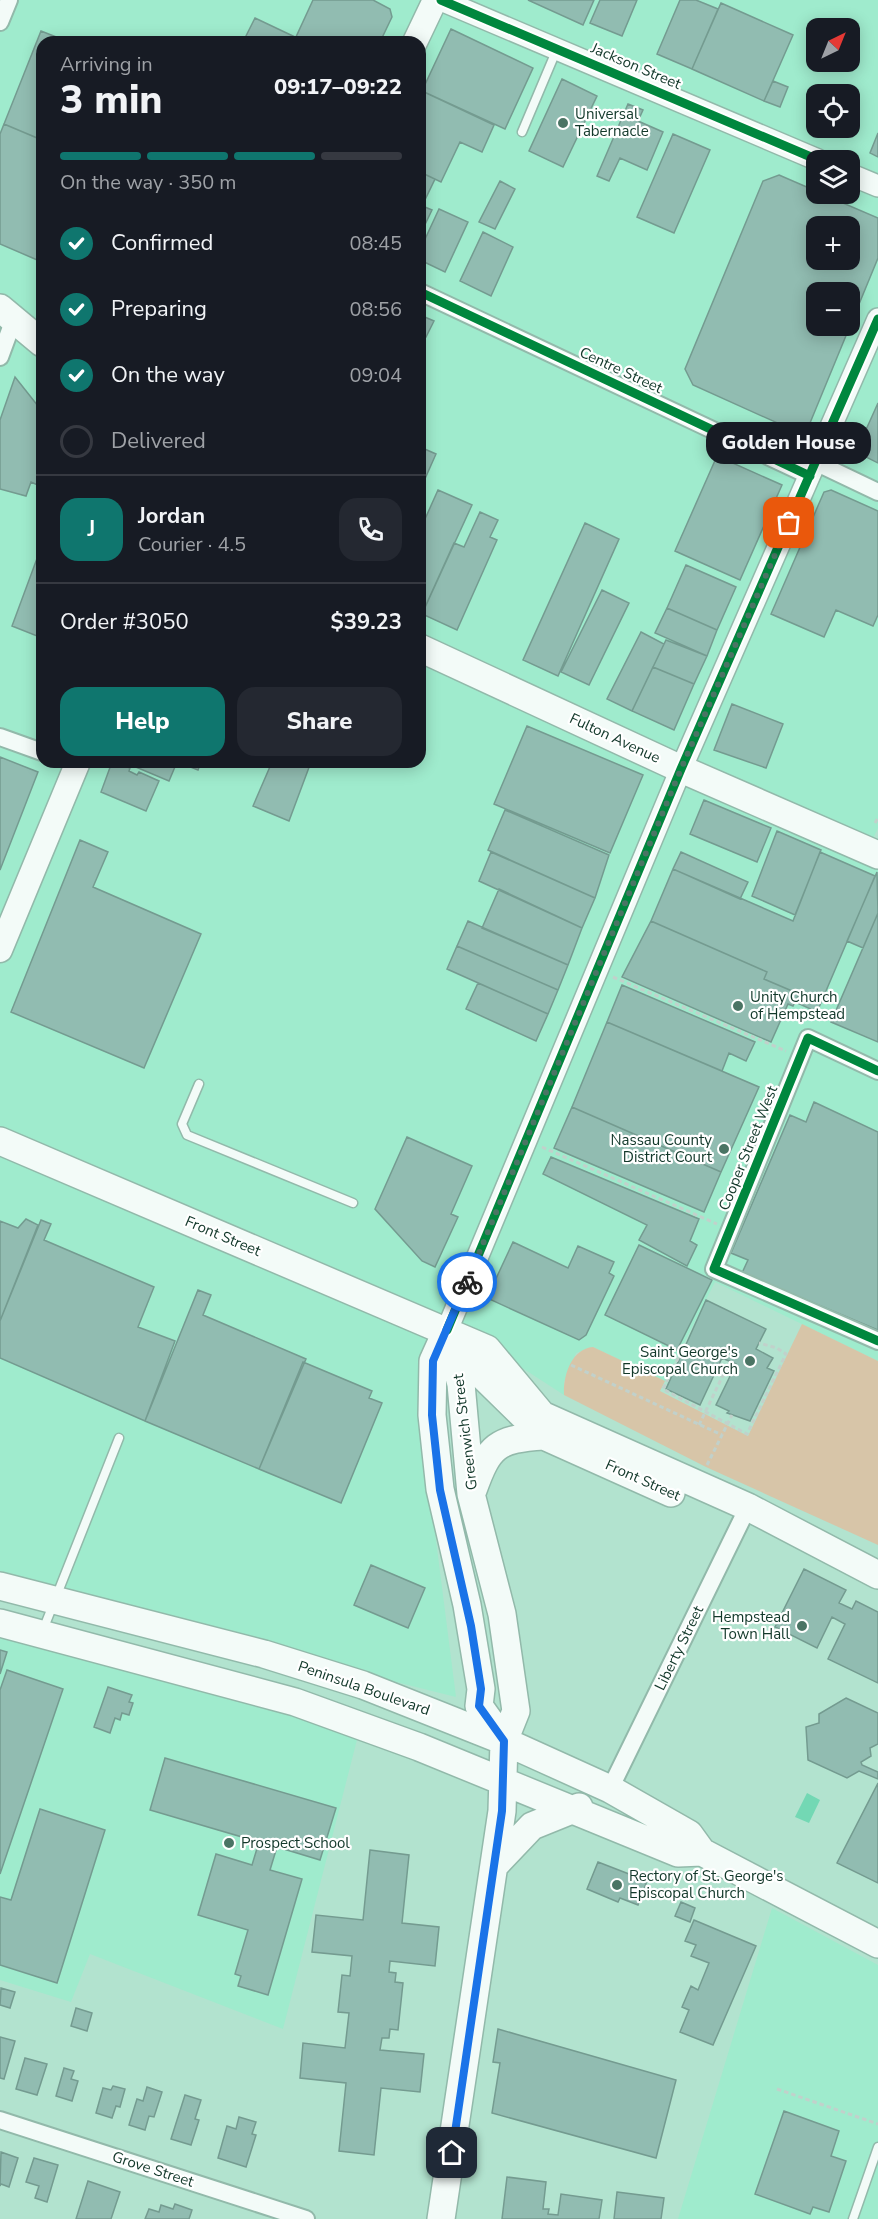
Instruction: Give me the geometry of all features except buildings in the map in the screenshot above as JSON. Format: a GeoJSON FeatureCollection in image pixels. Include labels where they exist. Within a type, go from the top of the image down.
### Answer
{"type":"FeatureCollection","features":[{"type":"Feature","properties":{"kind":"main road"},"geometry":{"type":"LineString","coordinates":[[418,36],[435,0]]}},
{"type":"Feature","properties":{"kind":"main road"},"geometry":{"type":"LineString","coordinates":[[7,313],[36,339]]}},
{"type":"Feature","properties":{"kind":"main road","name":"Fulton Avenue"},"geometry":{"type":"LineString","coordinates":[[426,651],[681,769],[878,855]]}},
{"type":"Feature","properties":{"kind":"main road"},"geometry":{"type":"LineString","coordinates":[[0,950],[72,768]]}},
{"type":"Feature","properties":{"kind":"main road","name":"Front Street"},"geometry":{"type":"LineString","coordinates":[[0,1141],[447,1329],[487,1349],[542,1415],[744,1515]]}},
{"type":"Feature","properties":{"kind":"main road","name":"Front Street"},"geometry":{"type":"LineString","coordinates":[[447,1329],[484,1377],[544,1436],[744,1515],[878,1575]]}},
{"type":"Feature","properties":{"kind":"main road","name":"Greenwich Street"},"geometry":{"type":"LineString","coordinates":[[441,2219],[494,1866],[503,1781],[504,1741],[516,1711],[502,1614],[471,1494],[461,1384],[447,1329]]}},
{"type":"Feature","properties":{"kind":"main road","name":"Greenwich Street"},"geometry":{"type":"LineString","coordinates":[[447,1329],[433,1361],[432,1415],[440,1490],[467,1605],[481,1689],[479,1706],[504,1741]]}},
{"type":"Feature","properties":{"kind":"main road"},"geometry":{"type":"LineString","coordinates":[[471,1494],[482,1463],[499,1445],[512,1438],[544,1436]]}},
{"type":"Feature","properties":{"kind":"main road","name":"Peninsula Boulevard"},"geometry":{"type":"LineString","coordinates":[[0,1586],[264,1654],[363,1685],[504,1741],[610,1789],[689,1834],[702,1852],[878,1944]]}},
{"type":"Feature","properties":{"kind":"main road","name":"Peninsula Boulevard"},"geometry":{"type":"LineString","coordinates":[[0,1623],[295,1702],[419,1747],[678,1853],[702,1852]]}},
{"type":"Feature","properties":{"kind":"main road"},"geometry":{"type":"LineString","coordinates":[[494,1866],[532,1826],[569,1809],[596,1802],[610,1789]]}},
{"type":"Feature","properties":{"kind":"street"},"geometry":{"type":"LineString","coordinates":[[0,22],[9,0]]}},
{"type":"Feature","properties":{"kind":"street","name":"Jackson Street"},"geometry":{"type":"LineString","coordinates":[[441,0],[806,155]]}},
{"type":"Feature","properties":{"kind":"street"},"geometry":{"type":"LineString","coordinates":[[860,179],[878,186]]}},
{"type":"Feature","properties":{"kind":"street","name":"Centre Street"},"geometry":{"type":"LineString","coordinates":[[426,295],[812,469],[878,492]]}},
{"type":"Feature","properties":{"kind":"street"},"geometry":{"type":"LineString","coordinates":[[0,357],[7,313]]}},
{"type":"Feature","properties":{"kind":"street"},"geometry":{"type":"LineString","coordinates":[[447,1329],[681,769],[878,319]]}},
{"type":"Feature","properties":{"kind":"street"},"geometry":{"type":"LineString","coordinates":[[0,737],[36,750]]}},
{"type":"Feature","properties":{"kind":"street","name":"Cooper Street West"},"geometry":{"type":"LineString","coordinates":[[878,1071],[808,1038],[714,1269],[878,1341]]}},
{"type":"Feature","properties":{"kind":"street","name":"Liberty Street"},"geometry":{"type":"LineString","coordinates":[[610,1789],[744,1515]]}},
{"type":"Feature","properties":{"kind":"street","name":"Grove Street"},"geometry":{"type":"LineString","coordinates":[[0,2120],[306,2219]]}},
{"type":"Feature","properties":{"kind":"lane"},"geometry":{"type":"LineString","coordinates":[[522,132],[557,49]]}},
{"type":"Feature","properties":{"kind":"lane"},"geometry":{"type":"LineString","coordinates":[[199,1084],[182,1124],[187,1135],[353,1203]]}},
{"type":"Feature","properties":{"kind":"lane"},"geometry":{"type":"LineString","coordinates":[[41,1635],[119,1438]]}},
{"type":"Feature","properties":{"kind":"lane"},"geometry":{"type":"LineString","coordinates":[[853,2219],[878,2147]]}},
{"type":"Feature","properties":{"kind":"path"},"geometry":{"type":"LineString","coordinates":[[875,824],[878,818]]}},
{"type":"Feature","properties":{"kind":"path"},"geometry":{"type":"LineString","coordinates":[[597,970],[800,1058]]}},
{"type":"Feature","properties":{"kind":"path"},"geometry":{"type":"LineString","coordinates":[[526,1140],[731,1231]]}},
{"type":"Feature","properties":{"kind":"path"},"geometry":{"type":"LineString","coordinates":[[685,1344],[663,1389],[747,1434],[786,1354],[777,1348],[759,1343]]}},
{"type":"Feature","properties":{"kind":"path"},"geometry":{"type":"LineString","coordinates":[[720,1363],[733,1370]]}},
{"type":"Feature","properties":{"kind":"path"},"geometry":{"type":"LineString","coordinates":[[571,1365],[722,1435]]}},
{"type":"Feature","properties":{"kind":"path"},"geometry":{"type":"LineString","coordinates":[[699,1425],[727,1367]]}},
{"type":"Feature","properties":{"kind":"path"},"geometry":{"type":"LineString","coordinates":[[706,1467],[732,1415]]}},
{"type":"Feature","properties":{"kind":"path"},"geometry":{"type":"LineString","coordinates":[[777,2090],[878,2124]]}},
{"type":"Feature","properties":{"kind":"shaded area"},"geometry":{"type":"Polygon","coordinates":[[[0,0],[878,0],[878,828],[868,850],[878,855],[878,1361],[715,1282],[665,1381],[593,1347],[576,1353],[564,1382],[564,1395],[490,1347],[430,1327],[422,1431],[456,1697],[0,1583],[0,0]]]}},
{"type":"Feature","properties":{"kind":"shaded area"},"geometry":{"type":"Polygon","coordinates":[[[802,1324],[878,1361],[878,1545],[706,1467],[564,1395],[567,1372],[574,1358],[585,1349],[593,1347],[665,1381],[660,1391],[748,1436],[802,1324]]]}},
{"type":"Feature","properties":{"kind":"shaded area"},"geometry":{"type":"Polygon","coordinates":[[[0,1629],[359,1732],[283,2029],[90,1954],[71,2002],[0,1980],[0,1629]]]}},
{"type":"Feature","properties":{"kind":"shaded area"},"geometry":{"type":"Polygon","coordinates":[[[807,1793],[820,1800],[809,1823],[795,1817],[807,1793]]]}},
{"type":"Feature","properties":{"kind":"shaded area"},"geometry":{"type":"Polygon","coordinates":[[[772,1908],[878,1965],[878,2219],[678,2219],[772,1908]]]}},
{"type":"Feature","properties":{"kind":"cycle path"},"geometry":{"type":"LineString","coordinates":[[441,0],[806,155]]}},
{"type":"Feature","properties":{"kind":"cycle path"},"geometry":{"type":"LineString","coordinates":[[426,295],[810,476]]}},
{"type":"Feature","properties":{"kind":"cycle path"},"geometry":{"type":"LineString","coordinates":[[447,1330],[681,769],[878,319]]}},
{"type":"Feature","properties":{"kind":"cycle path"},"geometry":{"type":"LineString","coordinates":[[878,1071],[808,1038],[714,1269],[878,1341]]}},
{"type":"Feature","properties":{"kind":"way so far"},"geometry":{"type":"LineString","coordinates":[[467,1282],[681,769],[789,523]]}},
{"type":"Feature","properties":{"kind":"place","name":"Universal Tabernacle"},"geometry":{"type":"Point","coordinates":[563,123]}},
{"type":"Feature","properties":{"kind":"place","name":"Golden House"},"geometry":{"type":"Point","coordinates":[789,523]}},
{"type":"Feature","properties":{"kind":"place","name":"Unity Church of Hempstead"},"geometry":{"type":"Point","coordinates":[738,1006]}},
{"type":"Feature","properties":{"kind":"place","name":"Nassau County District Court"},"geometry":{"type":"Point","coordinates":[724,1149]}},
{"type":"Feature","properties":{"kind":"place","name":"Saint George's Episcopal Church"},"geometry":{"type":"Point","coordinates":[750,1361]}},
{"type":"Feature","properties":{"kind":"place","name":"Hempstead Town Hall"},"geometry":{"type":"Point","coordinates":[802,1626]}},
{"type":"Feature","properties":{"kind":"place","name":"Prospect School"},"geometry":{"type":"Point","coordinates":[229,1843]}},
{"type":"Feature","properties":{"kind":"place","name":"Rectory of St. George's Episcopal Church"},"geometry":{"type":"Point","coordinates":[617,1885]}},
{"type":"Feature","properties":{"kind":"route"},"geometry":{"type":"LineString","coordinates":[[452,2153],[502,1811],[504,1741],[479,1706],[481,1689],[471,1626],[440,1490],[432,1415],[433,1361],[467,1282]]}}]}
